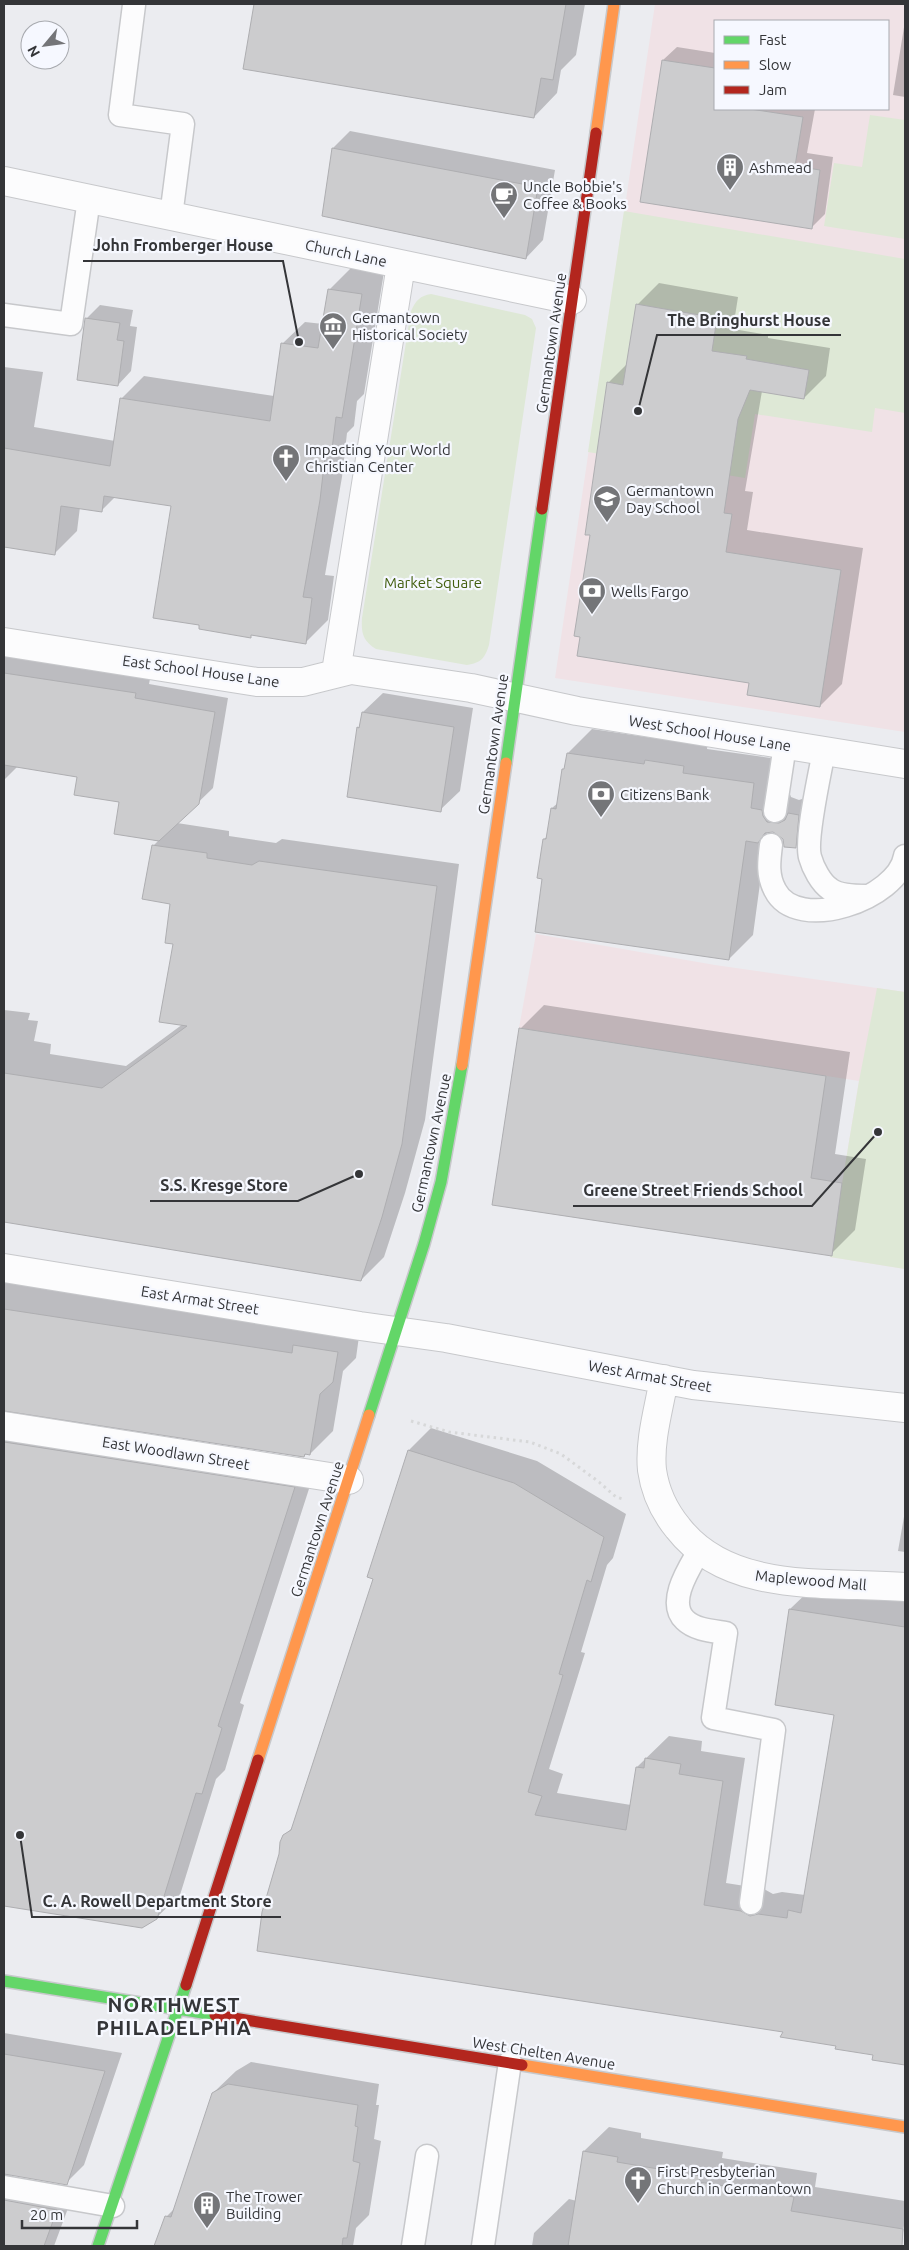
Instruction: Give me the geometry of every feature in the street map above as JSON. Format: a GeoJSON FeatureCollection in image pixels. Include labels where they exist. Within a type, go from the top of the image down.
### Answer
{"type":"FeatureCollection","features":[{"type":"Feature","properties":{"kind":"main road","name":"Germantown Avenue"},"geometry":{"type":"LineString","coordinates":[[98,2246],[178,2010],[349,1480],[424,1244],[441,1182],[453,1127],[614,4]]}},
{"type":"Feature","properties":{"kind":"main road","name":"West Chelten Avenue"},"geometry":{"type":"LineString","coordinates":[[4,1981],[905,2127]]}},
{"type":"Feature","properties":{"kind":"street","name":"Church Lane"},"geometry":{"type":"LineString","coordinates":[[4,181],[572,300]]}},
{"type":"Feature","properties":{"kind":"street"},"geometry":{"type":"LineString","coordinates":[[336,672],[401,265]]}},
{"type":"Feature","properties":{"kind":"street","name":"East School House Lane"},"geometry":{"type":"LineString","coordinates":[[4,642],[257,682],[303,682],[336,672],[351,670],[471,688],[515,698]]}},
{"type":"Feature","properties":{"kind":"street","name":"West School House Lane"},"geometry":{"type":"LineString","coordinates":[[515,698],[577,712],[905,764]]}},
{"type":"Feature","properties":{"kind":"street","name":"East Armat Street"},"geometry":{"type":"LineString","coordinates":[[4,1268],[397,1330]]}},
{"type":"Feature","properties":{"kind":"street","name":"West Armat Street"},"geometry":{"type":"LineString","coordinates":[[397,1330],[722,1388],[905,1408]]}},
{"type":"Feature","properties":{"kind":"street","name":"Maplewood Mall"},"geometry":{"type":"LineString","coordinates":[[664,1379],[652,1449],[652,1468],[656,1488],[672,1521],[699,1551],[718,1563],[738,1572],[764,1577],[905,1587]]}},
{"type":"Feature","properties":{"kind":"street","name":"East Woodlawn Street"},"geometry":{"type":"LineString","coordinates":[[4,1426],[349,1480]]}},
{"type":"Feature","properties":{"kind":"lane"},"geometry":{"type":"LineString","coordinates":[[134,5],[120,115],[183,124],[171,216]]}},
{"type":"Feature","properties":{"kind":"lane"},"geometry":{"type":"LineString","coordinates":[[4,315],[71,324],[90,199]]}},
{"type":"Feature","properties":{"kind":"lane"},"geometry":{"type":"LineString","coordinates":[[775,811],[785,745]]}},
{"type":"Feature","properties":{"kind":"lane"},"geometry":{"type":"LineString","coordinates":[[824,751],[810,837],[809,856],[817,874],[830,890],[851,896],[871,896]]}},
{"type":"Feature","properties":{"kind":"lane"},"geometry":{"type":"LineString","coordinates":[[771,845],[768,870],[775,891],[787,903],[807,910],[826,911],[871,896],[896,875],[905,856]]}},
{"type":"Feature","properties":{"kind":"lane"},"geometry":{"type":"LineString","coordinates":[[699,1551],[682,1580],[678,1596],[680,1612],[685,1620],[697,1627],[726,1633],[713,1718],[774,1730],[751,1904]]}},
{"type":"Feature","properties":{"kind":"lane"},"geometry":{"type":"LineString","coordinates":[[483,2246],[510,2062]]}},
{"type":"Feature","properties":{"kind":"lane"},"geometry":{"type":"LineString","coordinates":[[413,2246],[427,2156]]}},
{"type":"Feature","properties":{"kind":"lane"},"geometry":{"type":"LineString","coordinates":[[4,2188],[113,2206]]}},
{"type":"Feature","properties":{"kind":"path"},"geometry":{"type":"LineString","coordinates":[[411,1421],[464,1434],[530,1442],[561,1454],[616,1497],[629,1501]]}},
{"type":"Feature","properties":{"kind":"shaded area"},"geometry":{"type":"Polygon","coordinates":[[[655,4],[905,4],[905,732],[555,678],[655,4]]]}},
{"type":"Feature","properties":{"kind":"shaded area"},"geometry":{"type":"Polygon","coordinates":[[[536,934],[715,965],[905,992],[905,1269],[830,1257],[859,1081],[519,1028],[536,934]]]}},
{"type":"Feature","properties":{"kind":"green space"},"geometry":{"type":"Polygon","coordinates":[[[870,115],[905,120],[905,239],[824,226],[834,163],[862,167],[870,115]]]}},
{"type":"Feature","properties":{"kind":"green space"},"geometry":{"type":"Polygon","coordinates":[[[624,211],[905,259],[905,413],[875,408],[872,432],[755,414],[745,478],[588,452],[624,211]]]}},
{"type":"Feature","properties":{"kind":"green space","name":"Market Square"},"geometry":{"type":"Polygon","coordinates":[[[431,294],[525,315],[532,319],[536,328],[489,645],[482,659],[467,665],[376,649],[366,640],[362,628],[362,618],[411,311],[419,299],[431,294]]]}},
{"type":"Feature","properties":{"kind":"green space"},"geometry":{"type":"Polygon","coordinates":[[[877,988],[905,992],[905,1269],[830,1257],[859,1081],[877,988]]]}},
{"type":"Feature","properties":{"kind":"building"},"geometry":{"type":"Polygon","coordinates":[[[254,4],[566,4],[553,80],[541,78],[534,118],[243,69],[254,4]]]}},
{"type":"Feature","properties":{"kind":"building"},"geometry":{"type":"Polygon","coordinates":[[[662,60],[714,68],[714,110],[757,110],[803,117],[795,166],[820,170],[812,229],[640,202],[662,60]]]}},
{"type":"Feature","properties":{"kind":"building"},"geometry":{"type":"Polygon","coordinates":[[[332,148],[538,187],[526,259],[322,216],[332,148]]]}},
{"type":"Feature","properties":{"kind":"building"},"geometry":{"type":"Polygon","coordinates":[[[328,289],[362,294],[342,418],[336,417],[332,449],[326,448],[320,500],[303,597],[312,598],[306,644],[251,635],[251,638],[199,629],[199,625],[153,618],[171,506],[104,496],[102,512],[61,506],[55,555],[4,547],[4,448],[110,466],[120,398],[270,421],[281,343],[318,348],[328,289]]]}},
{"type":"Feature","properties":{"kind":"building"},"geometry":{"type":"Polygon","coordinates":[[[636,304],[717,318],[712,351],[747,356],[746,359],[809,370],[804,399],[750,390],[738,419],[724,513],[732,514],[726,552],[841,570],[820,707],[747,695],[749,683],[577,656],[580,637],[574,636],[590,535],[585,535],[607,382],[623,385],[636,304]]]}},
{"type":"Feature","properties":{"kind":"building"},"geometry":{"type":"Polygon","coordinates":[[[85,318],[120,323],[117,340],[124,341],[118,386],[77,380],[85,318]]]}},
{"type":"Feature","properties":{"kind":"building"},"geometry":{"type":"Polygon","coordinates":[[[4,673],[136,693],[135,698],[215,712],[199,804],[159,841],[114,834],[119,802],[74,795],[77,777],[4,765],[4,673]]]}},
{"type":"Feature","properties":{"kind":"building"},"geometry":{"type":"Polygon","coordinates":[[[362,712],[454,727],[441,812],[347,797],[357,727],[359,728],[362,712]]]}},
{"type":"Feature","properties":{"kind":"building"},"geometry":{"type":"Polygon","coordinates":[[[567,753],[644,764],[645,760],[684,766],[683,773],[754,783],[751,808],[762,810],[767,822],[779,823],[785,820],[788,813],[799,815],[796,848],[784,847],[783,839],[773,832],[765,833],[758,843],[746,841],[729,960],[535,932],[542,879],[537,878],[543,839],[546,839],[551,808],[556,809],[562,769],[564,769],[567,753]]]}},
{"type":"Feature","properties":{"kind":"building"},"geometry":{"type":"Polygon","coordinates":[[[152,845],[207,853],[207,858],[252,865],[259,861],[437,886],[402,1144],[382,1217],[361,1281],[4,1222],[4,1073],[102,1088],[187,1026],[159,1022],[173,944],[165,943],[170,904],[142,899],[152,845]]]}},
{"type":"Feature","properties":{"kind":"building"},"geometry":{"type":"Polygon","coordinates":[[[519,1028],[826,1076],[811,1178],[842,1183],[832,1256],[492,1205],[519,1028]]]}},
{"type":"Feature","properties":{"kind":"building"},"geometry":{"type":"Polygon","coordinates":[[[4,1309],[292,1353],[293,1345],[338,1352],[333,1382],[320,1394],[310,1455],[305,1454],[304,1457],[4,1411],[4,1309]]]}},
{"type":"Feature","properties":{"kind":"building"},"geometry":{"type":"Polygon","coordinates":[[[4,1442],[295,1487],[218,1726],[222,1728],[202,1794],[196,1793],[157,1919],[142,1928],[4,1906],[4,1442]]]}},
{"type":"Feature","properties":{"kind":"building"},"geometry":{"type":"Polygon","coordinates":[[[408,1450],[514,1483],[604,1537],[591,1582],[587,1580],[559,1674],[563,1675],[528,1792],[542,1796],[535,1815],[626,1830],[636,1767],[644,1768],[645,1758],[681,1764],[679,1774],[723,1781],[704,1905],[741,1911],[750,1916],[758,1914],[787,1918],[788,1910],[801,1913],[834,1715],[775,1705],[789,1609],[905,1627],[905,2065],[872,2060],[873,2055],[835,2049],[836,2046],[780,2037],[783,2032],[257,1951],[262,1912],[279,1854],[280,1842],[283,1835],[291,1830],[373,1579],[367,1577],[408,1450]]]}},
{"type":"Feature","properties":{"kind":"building"},"geometry":{"type":"Polygon","coordinates":[[[4,2054],[105,2071],[67,2185],[4,2174],[4,2054]]]}},
{"type":"Feature","properties":{"kind":"building"},"geometry":{"type":"Polygon","coordinates":[[[228,2084],[358,2105],[355,2126],[358,2127],[353,2161],[360,2163],[347,2238],[343,2238],[342,2246],[154,2246],[165,2216],[171,2217],[212,2093],[228,2084]]]}},
{"type":"Feature","properties":{"kind":"building"},"geometry":{"type":"Polygon","coordinates":[[[583,2151],[618,2157],[617,2162],[700,2176],[699,2182],[794,2197],[791,2211],[903,2229],[902,2246],[568,2246],[583,2151]]]}},
{"type":"Feature","properties":{"kind":"building"},"geometry":{"type":"Polygon","coordinates":[[[4,2200],[57,2210],[44,2246],[4,2246],[4,2200]]]}},
{"type":"Feature","properties":{"kind":"traffic: fast"},"geometry":{"type":"LineString","coordinates":[[506,763],[542,509]]}},
{"type":"Feature","properties":{"kind":"traffic: fast"},"geometry":{"type":"LineString","coordinates":[[369,1415],[424,1244],[441,1182],[462,1065]]}},
{"type":"Feature","properties":{"kind":"traffic: fast"},"geometry":{"type":"LineString","coordinates":[[4,1981],[215,2015]]}},
{"type":"Feature","properties":{"kind":"traffic: fast"},"geometry":{"type":"LineString","coordinates":[[98,2246],[186,1985]]}},
{"type":"Feature","properties":{"kind":"traffic: slow"},"geometry":{"type":"LineString","coordinates":[[596,133],[614,4]]}},
{"type":"Feature","properties":{"kind":"traffic: slow"},"geometry":{"type":"LineString","coordinates":[[462,1065],[506,763]]}},
{"type":"Feature","properties":{"kind":"traffic: slow"},"geometry":{"type":"LineString","coordinates":[[258,1760],[369,1415]]}},
{"type":"Feature","properties":{"kind":"traffic: slow"},"geometry":{"type":"LineString","coordinates":[[522,2065],[905,2127]]}},
{"type":"Feature","properties":{"kind":"traffic: jam"},"geometry":{"type":"LineString","coordinates":[[542,509],[596,133]]}},
{"type":"Feature","properties":{"kind":"traffic: jam"},"geometry":{"type":"LineString","coordinates":[[186,1985],[258,1760]]}},
{"type":"Feature","properties":{"kind":"traffic: jam"},"geometry":{"type":"LineString","coordinates":[[215,2015],[522,2065]]}},
{"type":"Feature","properties":{"kind":"place","name":"Ashmead"},"geometry":{"type":"Point","coordinates":[730,191]}},
{"type":"Feature","properties":{"kind":"place","name":"Uncle Bobbie's Coffee & Books"},"geometry":{"type":"Point","coordinates":[504,219]}},
{"type":"Feature","properties":{"kind":"place","name":"John Fromberger House"},"geometry":{"type":"Point","coordinates":[299,342]}},
{"type":"Feature","properties":{"kind":"place","name":"Germantown Historical Society"},"geometry":{"type":"Point","coordinates":[333,350]}},
{"type":"Feature","properties":{"kind":"place","name":"The Bringhurst House"},"geometry":{"type":"Point","coordinates":[638,411]}},
{"type":"Feature","properties":{"kind":"place","name":"Impacting Your World Christian Center"},"geometry":{"type":"Point","coordinates":[286,482]}},
{"type":"Feature","properties":{"kind":"place","name":"Germantown Day School"},"geometry":{"type":"Point","coordinates":[607,523]}},
{"type":"Feature","properties":{"kind":"place","name":"Wells Fargo"},"geometry":{"type":"Point","coordinates":[592,615]}},
{"type":"Feature","properties":{"kind":"place","name":"Citizens Bank"},"geometry":{"type":"Point","coordinates":[601,818]}},
{"type":"Feature","properties":{"kind":"place","name":"Greene Street Friends School"},"geometry":{"type":"Point","coordinates":[878,1132]}},
{"type":"Feature","properties":{"kind":"place","name":"S.S. Kresge Store"},"geometry":{"type":"Point","coordinates":[359,1174]}},
{"type":"Feature","properties":{"kind":"place","name":"C. A. Rowell Department Store"},"geometry":{"type":"Point","coordinates":[20,1835]}},
{"type":"Feature","properties":{"kind":"place","name":"First Presbyterian Church in Germantown"},"geometry":{"type":"Point","coordinates":[638,2204]}},
{"type":"Feature","properties":{"kind":"place","name":"The Trower Building"},"geometry":{"type":"Point","coordinates":[207,2229]}},
{"type":"Feature","properties":{"kind":"district","name":"NORTHWEST PHILADELPHIA"},"geometry":{"type":"Point","coordinates":[174,2016]}}]}
